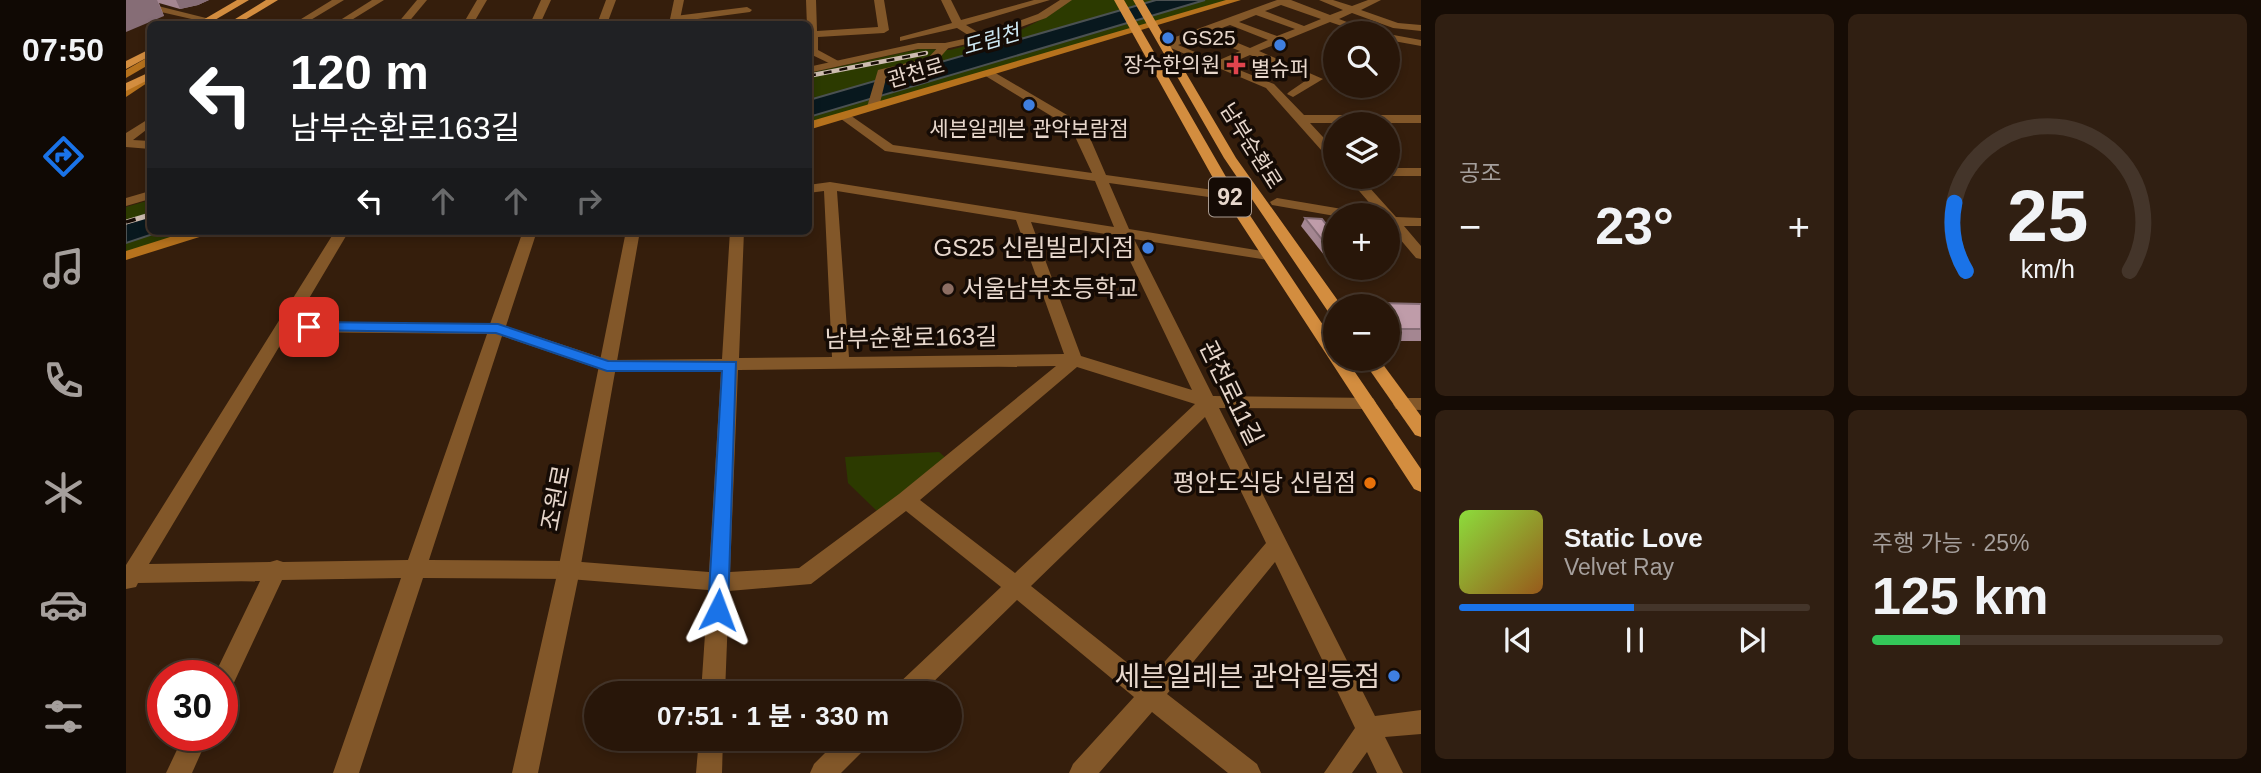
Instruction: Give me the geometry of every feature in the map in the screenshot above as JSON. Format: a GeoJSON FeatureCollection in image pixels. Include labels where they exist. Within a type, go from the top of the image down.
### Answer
{"type":"FeatureCollection","features":[{"type":"Feature","properties":{"kind":"main road"},"geometry":{"type":"LineString","coordinates":[[207,21],[244,0]]}},
{"type":"Feature","properties":{"kind":"main road"},"geometry":{"type":"LineString","coordinates":[[237,21],[273,0]]}},
{"type":"Feature","properties":{"kind":"main road","name":"남부순환로"},"geometry":{"type":"LineString","coordinates":[[1138,0],[1168,43],[1178,69],[1230,158],[1325,294]]}},
{"type":"Feature","properties":{"kind":"main road","name":"관천로"},"geometry":{"type":"LineString","coordinates":[[812,125],[1236,0]]}},
{"type":"Feature","properties":{"kind":"main road"},"geometry":{"type":"LineString","coordinates":[[1122,5],[1138,16],[1146,12]]}},
{"type":"Feature","properties":{"kind":"main road","name":"남부순환로"},"geometry":{"type":"LineString","coordinates":[[1122,5],[1230,197],[1323,338]]}},
{"type":"Feature","properties":{"kind":"main road"},"geometry":{"type":"LineString","coordinates":[[126,65],[147,54]]}},
{"type":"Feature","properties":{"kind":"main road"},"geometry":{"type":"LineString","coordinates":[[126,75],[147,61]]}},
{"type":"Feature","properties":{"kind":"main road"},"geometry":{"type":"LineString","coordinates":[[1157,68],[1167,64],[1178,69]]}},
{"type":"Feature","properties":{"kind":"main road"},"geometry":{"type":"LineString","coordinates":[[126,88],[147,78]]}},
{"type":"Feature","properties":{"kind":"main road"},"geometry":{"type":"LineString","coordinates":[[126,94],[147,78]]}},
{"type":"Feature","properties":{"kind":"main road"},"geometry":{"type":"LineString","coordinates":[[129,258],[193,235]]}},
{"type":"Feature","properties":{"kind":"main road","name":"남부순환로"},"geometry":{"type":"LineString","coordinates":[[1345,371],[1421,484]]}},
{"type":"Feature","properties":{"kind":"main road"},"geometry":{"type":"LineString","coordinates":[[1381,371],[1412,404],[1421,430]]}},
{"type":"Feature","properties":{"kind":"street"},"geometry":{"type":"LineString","coordinates":[[303,21],[339,0]]}},
{"type":"Feature","properties":{"kind":"street"},"geometry":{"type":"LineString","coordinates":[[344,21],[379,0]]}},
{"type":"Feature","properties":{"kind":"street"},"geometry":{"type":"LineString","coordinates":[[404,21],[422,0]]}},
{"type":"Feature","properties":{"kind":"street"},"geometry":{"type":"LineString","coordinates":[[470,21],[482,0]]}},
{"type":"Feature","properties":{"kind":"street"},"geometry":{"type":"LineString","coordinates":[[536,21],[546,0]]}},
{"type":"Feature","properties":{"kind":"street"},"geometry":{"type":"LineString","coordinates":[[603,21],[611,0]]}},
{"type":"Feature","properties":{"kind":"street"},"geometry":{"type":"LineString","coordinates":[[675,21],[679,0]]}},
{"type":"Feature","properties":{"kind":"street"},"geometry":{"type":"LineString","coordinates":[[811,0],[812,43]]}},
{"type":"Feature","properties":{"kind":"street"},"geometry":{"type":"LineString","coordinates":[[813,34],[884,30],[879,0]]}},
{"type":"Feature","properties":{"kind":"street"},"geometry":{"type":"LineString","coordinates":[[946,0],[958,24],[981,38]]}},
{"type":"Feature","properties":{"kind":"street"},"geometry":{"type":"LineString","coordinates":[[904,39],[1045,0]]}},
{"type":"Feature","properties":{"kind":"street","name":"관천로"},"geometry":{"type":"LineString","coordinates":[[812,68],[918,47],[945,46],[981,38],[1042,16],[1067,0]]}},
{"type":"Feature","properties":{"kind":"street"},"geometry":{"type":"LineString","coordinates":[[1324,0],[1397,26],[1421,28]]}},
{"type":"Feature","properties":{"kind":"street"},"geometry":{"type":"LineString","coordinates":[[1219,64],[1376,0]]}},
{"type":"Feature","properties":{"kind":"street"},"geometry":{"type":"LineString","coordinates":[[126,1],[201,21]]}},
{"type":"Feature","properties":{"kind":"street"},"geometry":{"type":"LineString","coordinates":[[1168,43],[1284,1],[1334,21]]}},
{"type":"Feature","properties":{"kind":"street"},"geometry":{"type":"LineString","coordinates":[[679,21],[748,5]]}},
{"type":"Feature","properties":{"kind":"street"},"geometry":{"type":"LineString","coordinates":[[1258,12],[1304,29]]}},
{"type":"Feature","properties":{"kind":"street"},"geometry":{"type":"LineString","coordinates":[[1231,22],[1277,40]]}},
{"type":"Feature","properties":{"kind":"street"},"geometry":{"type":"LineString","coordinates":[[1202,32],[1317,79],[1293,94]]}},
{"type":"Feature","properties":{"kind":"street"},"geometry":{"type":"LineString","coordinates":[[1400,39],[1421,43]]}},
{"type":"Feature","properties":{"kind":"street"},"geometry":{"type":"LineString","coordinates":[[1168,43],[1270,86],[1323,144]]}},
{"type":"Feature","properties":{"kind":"street"},"geometry":{"type":"LineString","coordinates":[[873,107],[882,72],[932,60],[945,46]]}},
{"type":"Feature","properties":{"kind":"street"},"geometry":{"type":"LineString","coordinates":[[812,52],[837,64]]}},
{"type":"Feature","properties":{"kind":"street","name":"관천로11길"},"geometry":{"type":"LineString","coordinates":[[988,74],[1075,125],[1084,138],[1123,232],[1390,773]]}},
{"type":"Feature","properties":{"kind":"street"},"geometry":{"type":"LineString","coordinates":[[843,116],[889,148],[1230,197]]}},
{"type":"Feature","properties":{"kind":"street"},"geometry":{"type":"LineString","coordinates":[[1301,119],[1421,119]]}},
{"type":"Feature","properties":{"kind":"street"},"geometry":{"type":"LineString","coordinates":[[126,141],[147,124]]}},
{"type":"Feature","properties":{"kind":"street"},"geometry":{"type":"LineString","coordinates":[[126,141],[147,144]]}},
{"type":"Feature","properties":{"kind":"street"},"geometry":{"type":"LineString","coordinates":[[1400,172],[1421,172]]}},
{"type":"Feature","properties":{"kind":"street"},"geometry":{"type":"LineString","coordinates":[[812,188],[830,186],[1268,256]]}},
{"type":"Feature","properties":{"kind":"street"},"geometry":{"type":"LineString","coordinates":[[830,186],[841,364]]}},
{"type":"Feature","properties":{"kind":"street"},"geometry":{"type":"LineString","coordinates":[[1363,189],[1375,203]]}},
{"type":"Feature","properties":{"kind":"street"},"geometry":{"type":"LineString","coordinates":[[126,202],[147,196]]}},
{"type":"Feature","properties":{"kind":"street"},"geometry":{"type":"LineString","coordinates":[[1277,202],[1323,210]]}},
{"type":"Feature","properties":{"kind":"street"},"geometry":{"type":"LineString","coordinates":[[128,577],[277,569],[413,569],[569,570],[719,583],[803,577],[906,500],[1074,360],[1022,217]]}},
{"type":"Feature","properties":{"kind":"street"},"geometry":{"type":"LineString","coordinates":[[1400,220],[1421,222]]}},
{"type":"Feature","properties":{"kind":"street"},"geometry":{"type":"LineString","coordinates":[[1400,231],[1420,254]]}},
{"type":"Feature","properties":{"kind":"street"},"geometry":{"type":"LineString","coordinates":[[128,577],[340,235]]}},
{"type":"Feature","properties":{"kind":"street"},"geometry":{"type":"LineString","coordinates":[[346,773],[413,569],[529,235]]}},
{"type":"Feature","properties":{"kind":"street","name":"조원로"},"geometry":{"type":"LineString","coordinates":[[525,773],[569,570],[632,235]]}},
{"type":"Feature","properties":{"kind":"street"},"geometry":{"type":"LineString","coordinates":[[714,681],[737,235]]}},
{"type":"Feature","properties":{"kind":"street","name":"남부순환로163길"},"geometry":{"type":"LineString","coordinates":[[284,327],[498,328],[607,366],[1074,360],[1209,402],[1367,403]]}},
{"type":"Feature","properties":{"kind":"street"},"geometry":{"type":"LineString","coordinates":[[917,681],[1209,402]]}},
{"type":"Feature","properties":{"kind":"street"},"geometry":{"type":"LineString","coordinates":[[906,500],[1017,584],[1150,697],[1248,773]]}},
{"type":"Feature","properties":{"kind":"street"},"geometry":{"type":"LineString","coordinates":[[1082,773],[1150,697],[1278,543]]}},
{"type":"Feature","properties":{"kind":"street"},"geometry":{"type":"LineString","coordinates":[[233,660],[277,569]]}},
{"type":"Feature","properties":{"kind":"street"},"geometry":{"type":"LineString","coordinates":[[1337,773],[1368,729],[1389,723],[1421,722]]}},
{"type":"Feature","properties":{"kind":"street"},"geometry":{"type":"LineString","coordinates":[[179,773],[189,751]]}},
{"type":"Feature","properties":{"kind":"street"},"geometry":{"type":"LineString","coordinates":[[709,773],[710,751]]}},
{"type":"Feature","properties":{"kind":"street"},"geometry":{"type":"LineString","coordinates":[[823,773],[845,751]]}},
{"type":"Feature","properties":{"kind":"green space"},"geometry":{"type":"Polygon","coordinates":[[[1070,0],[1231,0],[812,122],[812,72],[920,49],[950,50],[1017,32],[1050,15],[1070,0]]]}},
{"type":"Feature","properties":{"kind":"green space"},"geometry":{"type":"Polygon","coordinates":[[[147,201],[147,235],[188,235],[126,255],[126,207],[147,201]]]}},
{"type":"Feature","properties":{"kind":"green space"},"geometry":{"type":"Polygon","coordinates":[[[939,452],[946,458],[880,514],[848,483],[845,457],[939,452]]]}},
{"type":"Feature","properties":{"kind":"shaded area","name":"도림천"},"geometry":{"type":"Polygon","coordinates":[[[1156,0],[1205,0],[812,116],[812,99],[1156,0]]]}},
{"type":"Feature","properties":{"kind":"shaded area"},"geometry":{"type":"Polygon","coordinates":[[[147,216],[147,235],[150,235],[126,243],[126,223],[147,216]]]}},
{"type":"Feature","properties":{"kind":"building"},"geometry":{"type":"Polygon","coordinates":[[[1305,218],[1322,219],[1323,241],[1305,218]]]}},
{"type":"Feature","properties":{"kind":"building"},"geometry":{"type":"Polygon","coordinates":[[[1400,304],[1421,304],[1421,329],[1400,329],[1400,304]]]}},
{"type":"Feature","properties":{"kind":"railway"},"geometry":{"type":"LineString","coordinates":[[812,75],[926,53]]}},
{"type":"Feature","properties":{"kind":"railway"},"geometry":{"type":"LineString","coordinates":[[126,222],[147,216]]}},
{"type":"Feature","properties":{"kind":"place","name":"GS25"},"geometry":{"type":"Point","coordinates":[1168,38]}},
{"type":"Feature","properties":{"kind":"place","name":"별슈퍼"},"geometry":{"type":"Point","coordinates":[1280,45]}},
{"type":"Feature","properties":{"kind":"place","name":"장수한의원"},"geometry":{"type":"Point","coordinates":[1236,65]}},
{"type":"Feature","properties":{"kind":"place","name":"세븐일레븐 관악보람점"},"geometry":{"type":"Point","coordinates":[1029,105]}},
{"type":"Feature","properties":{"kind":"place","name":"GS25 신림빌리지점"},"geometry":{"type":"Point","coordinates":[1148,248]}},
{"type":"Feature","properties":{"kind":"place","name":"서울남부초등학교"},"geometry":{"type":"Point","coordinates":[948,289]}},
{"type":"Feature","properties":{"kind":"place","name":"평안도식당 신림점"},"geometry":{"type":"Point","coordinates":[1370,483]}},
{"type":"Feature","properties":{"kind":"place","name":"세븐일레븐 관악일등점"},"geometry":{"type":"Point","coordinates":[1394,676]}},
{"type":"Feature","properties":{"kind":"route"},"geometry":{"type":"LineString","coordinates":[[309,327],[498,328],[607,366],[730,366],[718,610]]}}]}
